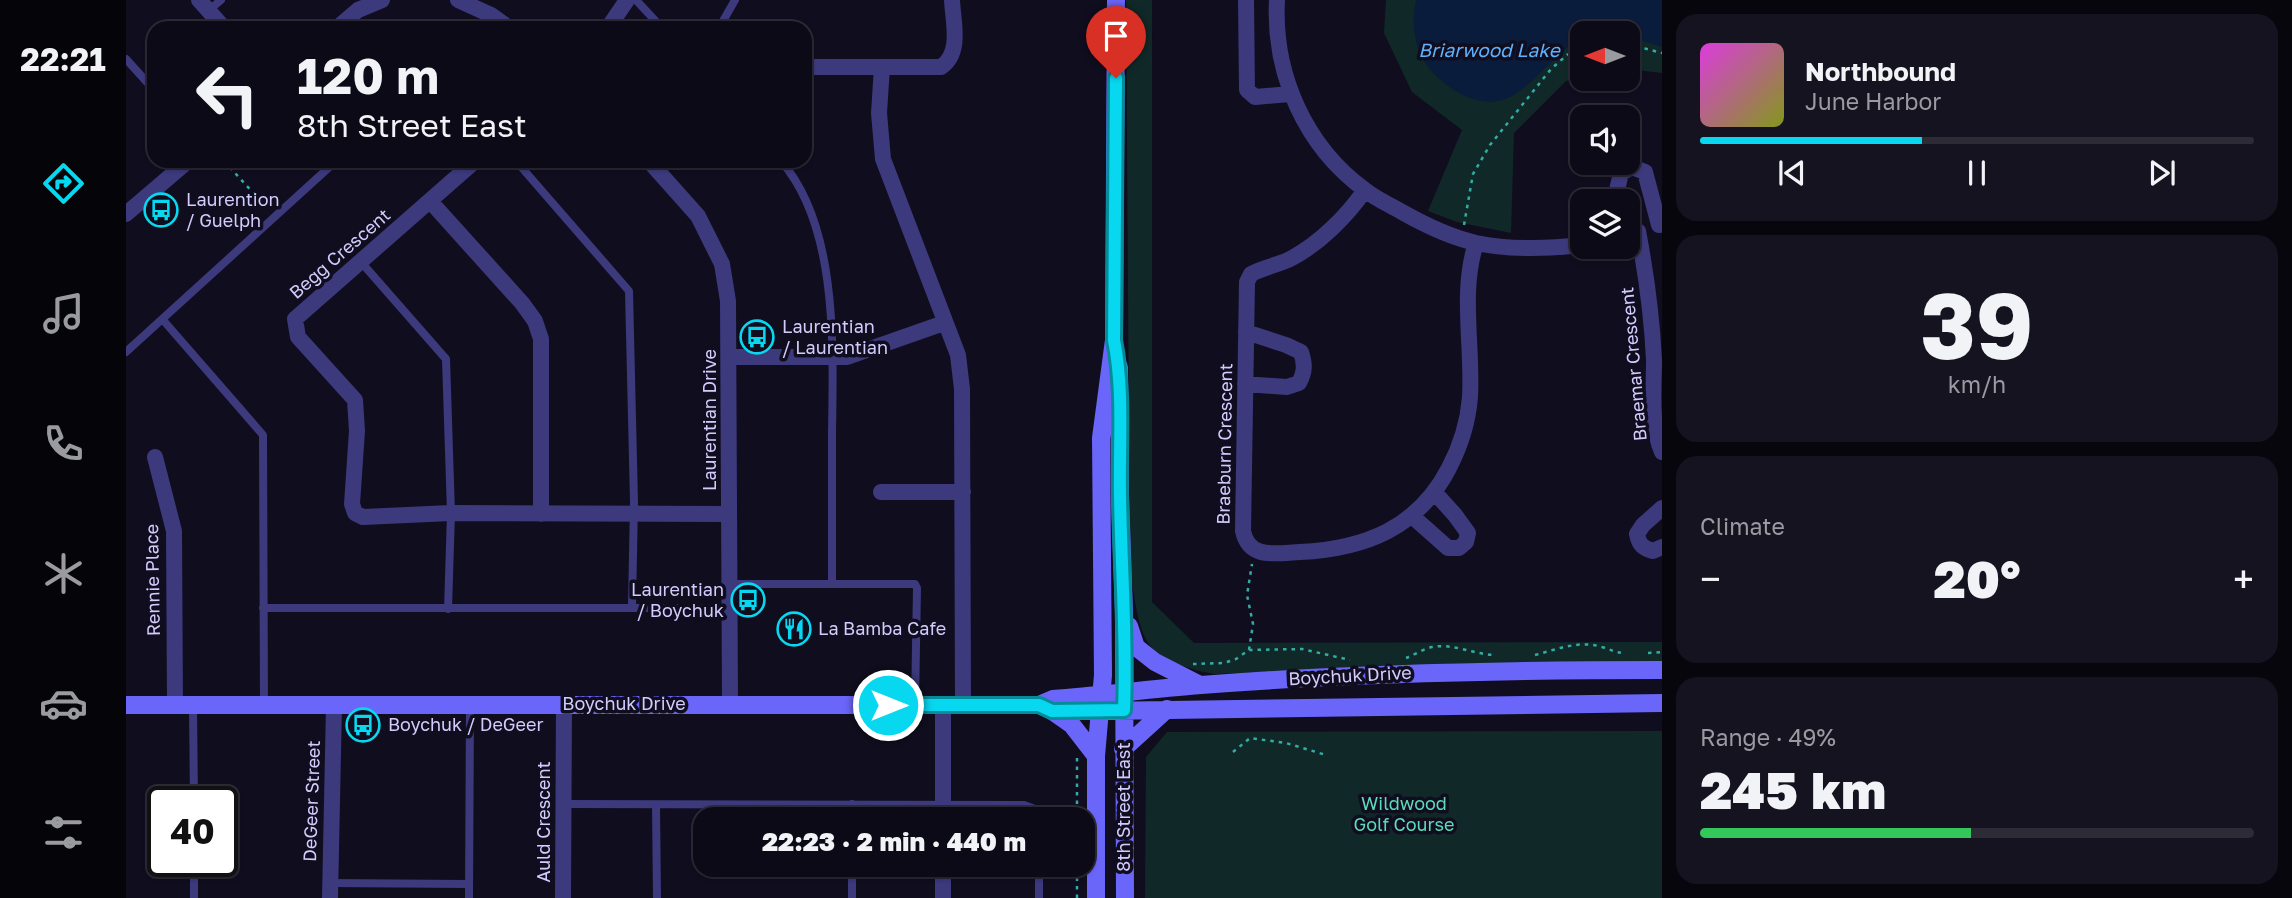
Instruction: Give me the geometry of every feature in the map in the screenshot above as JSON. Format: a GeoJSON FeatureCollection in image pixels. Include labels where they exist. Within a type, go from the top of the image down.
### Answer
{"type":"FeatureCollection","features":[{"type":"Feature","properties":{"kind":"main road","name":"8th Street East"},"geometry":{"type":"LineString","coordinates":[[1096,898],[1096,756],[1101,703],[1101,438],[1114,340],[1116,0]]}},
{"type":"Feature","properties":{"kind":"main road","name":"8th Street East"},"geometry":{"type":"LineString","coordinates":[[1114,340],[1120,369],[1125,898]]}},
{"type":"Feature","properties":{"kind":"main road"},"geometry":{"type":"LineString","coordinates":[[1124,613],[1136,647],[1154,662],[1199,685]]}},
{"type":"Feature","properties":{"kind":"main road","name":"Boychuk Drive"},"geometry":{"type":"LineString","coordinates":[[126,705],[730,704],[1046,708],[1053,699],[1101,703],[1124,701],[1199,685],[1492,670],[1662,670]]}},
{"type":"Feature","properties":{"kind":"main road","name":"Boychuk Drive"},"geometry":{"type":"LineString","coordinates":[[1124,701],[1167,709],[1662,703]]}},
{"type":"Feature","properties":{"kind":"main road"},"geometry":{"type":"LineString","coordinates":[[1046,708],[1072,725],[1096,756]]}},
{"type":"Feature","properties":{"kind":"main road"},"geometry":{"type":"LineString","coordinates":[[1123,749],[1167,709]]}},
{"type":"Feature","properties":{"kind":"street"},"geometry":{"type":"LineString","coordinates":[[345,21],[358,9],[382,0]]}},
{"type":"Feature","properties":{"kind":"street"},"geometry":{"type":"LineString","coordinates":[[458,0],[499,21]]}},
{"type":"Feature","properties":{"kind":"street"},"geometry":{"type":"LineString","coordinates":[[613,21],[627,0]]}},
{"type":"Feature","properties":{"kind":"street"},"geometry":{"type":"LineString","coordinates":[[812,67],[941,67],[949,62],[955,47],[952,0]]}},
{"type":"Feature","properties":{"kind":"street"},"geometry":{"type":"LineString","coordinates":[[1246,0],[1247,90],[1255,97],[1290,94]]}},
{"type":"Feature","properties":{"kind":"street"},"geometry":{"type":"LineString","coordinates":[[1277,0],[1276,31],[1290,94],[1310,133],[1365,190],[1421,222],[1468,241],[1513,248],[1570,246]]}},
{"type":"Feature","properties":{"kind":"street"},"geometry":{"type":"LineString","coordinates":[[209,4],[220,21]]}},
{"type":"Feature","properties":{"kind":"street"},"geometry":{"type":"LineString","coordinates":[[882,67],[879,113],[883,159],[958,355],[962,389],[963,705]]}},
{"type":"Feature","properties":{"kind":"street"},"geometry":{"type":"LineString","coordinates":[[1617,189],[1620,173],[1632,167],[1645,172],[1660,224],[1640,230]]}},
{"type":"Feature","properties":{"kind":"street"},"geometry":{"type":"LineString","coordinates":[[128,207],[179,168]]}},
{"type":"Feature","properties":{"kind":"street","name":"Begg Crescent"},"geometry":{"type":"LineString","coordinates":[[467,168],[295,319],[298,337],[355,400],[357,431],[352,504],[355,513],[363,517],[451,513],[729,514]]}},
{"type":"Feature","properties":{"kind":"street","name":"Laurentian Drive"},"geometry":{"type":"LineString","coordinates":[[655,168],[698,216],[722,264],[728,301],[730,704]]}},
{"type":"Feature","properties":{"kind":"street","name":"Braeburn Crescent"},"geometry":{"type":"LineString","coordinates":[[1365,190],[1340,219],[1303,251],[1251,274],[1247,282],[1243,531],[1245,541],[1252,549],[1264,553],[1313,552],[1358,544],[1379,537],[1412,516],[1434,493],[1462,442],[1470,398],[1468,241]]}},
{"type":"Feature","properties":{"kind":"street"},"geometry":{"type":"LineString","coordinates":[[430,201],[535,321],[541,339],[541,514]]}},
{"type":"Feature","properties":{"kind":"street","name":"Braemar Crescent"},"geometry":{"type":"LineString","coordinates":[[1640,253],[1645,268],[1654,359],[1654,422],[1662,452]]}},
{"type":"Feature","properties":{"kind":"street"},"geometry":{"type":"LineString","coordinates":[[729,357],[847,357],[944,323]]}},
{"type":"Feature","properties":{"kind":"street"},"geometry":{"type":"LineString","coordinates":[[1245,332],[1301,352],[1304,374],[1299,383],[1287,387],[1245,384]]}},
{"type":"Feature","properties":{"kind":"street","name":"Rennie Place"},"geometry":{"type":"LineString","coordinates":[[155,457],[174,531],[174,705]]}},
{"type":"Feature","properties":{"kind":"street"},"geometry":{"type":"LineString","coordinates":[[881,492],[963,492]]}},
{"type":"Feature","properties":{"kind":"street"},"geometry":{"type":"LineString","coordinates":[[1412,516],[1448,548],[1459,548],[1466,542],[1468,533],[1434,493]]}},
{"type":"Feature","properties":{"kind":"street"},"geometry":{"type":"LineString","coordinates":[[1662,508],[1637,534],[1638,543],[1645,548],[1653,551],[1662,547]]}},
{"type":"Feature","properties":{"kind":"street","name":"Auld Crescent"},"geometry":{"type":"LineString","coordinates":[[563,898],[564,704]]}},
{"type":"Feature","properties":{"kind":"street","name":"DeGeer Street"},"geometry":{"type":"LineString","coordinates":[[329,891],[334,705]]}},
{"type":"Feature","properties":{"kind":"street"},"geometry":{"type":"LineString","coordinates":[[943,705],[943,807]]}},
{"type":"Feature","properties":{"kind":"street"},"geometry":{"type":"LineString","coordinates":[[943,877],[943,898]]}},
{"type":"Feature","properties":{"kind":"lane"},"geometry":{"type":"LineString","coordinates":[[636,0],[656,21]]}},
{"type":"Feature","properties":{"kind":"lane"},"geometry":{"type":"LineString","coordinates":[[723,21],[735,0]]}},
{"type":"Feature","properties":{"kind":"lane"},"geometry":{"type":"LineString","coordinates":[[126,59],[147,82]]}},
{"type":"Feature","properties":{"kind":"lane"},"geometry":{"type":"LineString","coordinates":[[126,352],[328,168]]}},
{"type":"Feature","properties":{"kind":"lane"},"geometry":{"type":"LineString","coordinates":[[522,168],[629,291],[634,514],[632,607]]}},
{"type":"Feature","properties":{"kind":"lane"},"geometry":{"type":"LineString","coordinates":[[787,168],[813,218],[824,264],[833,357],[832,583]]}},
{"type":"Feature","properties":{"kind":"lane"},"geometry":{"type":"LineString","coordinates":[[361,262],[446,359],[451,513],[449,609]]}},
{"type":"Feature","properties":{"kind":"lane"},"geometry":{"type":"LineString","coordinates":[[163,320],[263,435],[264,704]]}},
{"type":"Feature","properties":{"kind":"lane"},"geometry":{"type":"LineString","coordinates":[[729,584],[910,583],[917,588],[915,705]]}},
{"type":"Feature","properties":{"kind":"lane"},"geometry":{"type":"LineString","coordinates":[[263,608],[729,608]]}},
{"type":"Feature","properties":{"kind":"lane"},"geometry":{"type":"LineString","coordinates":[[193,705],[194,786]]}},
{"type":"Feature","properties":{"kind":"lane"},"geometry":{"type":"LineString","coordinates":[[468,898],[470,705]]}},
{"type":"Feature","properties":{"kind":"lane"},"geometry":{"type":"LineString","coordinates":[[563,804],[852,804],[891,807]]}},
{"type":"Feature","properties":{"kind":"lane"},"geometry":{"type":"LineString","coordinates":[[656,805],[657,898]]}},
{"type":"Feature","properties":{"kind":"lane"},"geometry":{"type":"LineString","coordinates":[[997,807],[1030,807]]}},
{"type":"Feature","properties":{"kind":"lane"},"geometry":{"type":"LineString","coordinates":[[194,877],[194,898]]}},
{"type":"Feature","properties":{"kind":"lane"},"geometry":{"type":"LineString","coordinates":[[852,877],[852,898]]}},
{"type":"Feature","properties":{"kind":"lane"},"geometry":{"type":"LineString","coordinates":[[1039,877],[1039,898]]}},
{"type":"Feature","properties":{"kind":"lane"},"geometry":{"type":"LineString","coordinates":[[329,891],[468,884]]}},
{"type":"Feature","properties":{"kind":"path"},"geometry":{"type":"LineString","coordinates":[[1640,47],[1662,53]]}},
{"type":"Feature","properties":{"kind":"path"},"geometry":{"type":"LineString","coordinates":[[1468,241],[1473,174],[1490,145],[1550,69],[1570,54]]}},
{"type":"Feature","properties":{"kind":"path"},"geometry":{"type":"LineString","coordinates":[[230,168],[274,216]]}},
{"type":"Feature","properties":{"kind":"path"},"geometry":{"type":"LineString","coordinates":[[1249,650],[1253,624],[1247,595],[1252,568]]}},
{"type":"Feature","properties":{"kind":"path"},"geometry":{"type":"LineString","coordinates":[[1525,655],[1538,654],[1559,646],[1582,645],[1601,646],[1629,654]]}},
{"type":"Feature","properties":{"kind":"path"},"geometry":{"type":"LineString","coordinates":[[1396,658],[1407,658],[1432,647],[1453,647],[1477,654],[1497,655]]}},
{"type":"Feature","properties":{"kind":"path"},"geometry":{"type":"LineString","coordinates":[[1192,664],[1224,663],[1249,650],[1301,649],[1348,660],[1361,659]]}},
{"type":"Feature","properties":{"kind":"path"},"geometry":{"type":"LineString","coordinates":[[1639,654],[1662,652]]}},
{"type":"Feature","properties":{"kind":"path"},"geometry":{"type":"LineString","coordinates":[[1233,752],[1250,738],[1286,743],[1326,755]]}},
{"type":"Feature","properties":{"kind":"path"},"geometry":{"type":"LineString","coordinates":[[1077,877],[1077,898]]}},
{"type":"Feature","properties":{"kind":"green space"},"geometry":{"type":"Polygon","coordinates":[[[1126,0],[1152,0],[1152,602],[1194,643],[1662,642],[1662,663],[1473,663],[1214,674],[1171,661],[1148,643],[1138,615],[1130,572],[1126,0]]]}},
{"type":"Feature","properties":{"kind":"green space"},"geometry":{"type":"Polygon","coordinates":[[[1386,0],[1662,0],[1662,73],[1640,70],[1640,21],[1570,21],[1570,80],[1514,133],[1511,233],[1457,222],[1428,211],[1462,130],[1412,92],[1384,33],[1386,0]]]}},
{"type":"Feature","properties":{"kind":"green space","name":"Wildwood Golf Course"},"geometry":{"type":"Polygon","coordinates":[[[1662,731],[1662,898],[1145,898],[1146,757],[1167,732],[1662,731]]]}},
{"type":"Feature","properties":{"kind":"water","name":"Briarwood Lake"},"geometry":{"type":"Polygon","coordinates":[[[1416,0],[1662,0],[1662,47],[1640,40],[1640,21],[1570,21],[1570,46],[1534,79],[1510,97],[1481,101],[1456,91],[1428,67],[1416,40],[1416,0]]]}},
{"type":"Feature","properties":{"kind":"place","name":"Laurention / Guelph"},"geometry":{"type":"Point","coordinates":[161,210]}},
{"type":"Feature","properties":{"kind":"place","name":"Laurentian / Laurentian"},"geometry":{"type":"Point","coordinates":[757,337]}},
{"type":"Feature","properties":{"kind":"place","name":"Laurentian / Boychuk"},"geometry":{"type":"Point","coordinates":[748,600]}},
{"type":"Feature","properties":{"kind":"place","name":"La Bamba Cafe"},"geometry":{"type":"Point","coordinates":[794,629]}},
{"type":"Feature","properties":{"kind":"place","name":"Boychuk / DeGeer"},"geometry":{"type":"Point","coordinates":[363,725]}},
{"type":"Feature","properties":{"kind":"route"},"geometry":{"type":"LineString","coordinates":[[888,705],[1039,705],[1052,711],[1124,710],[1120,369],[1114,340],[1116,78]]}}]}
